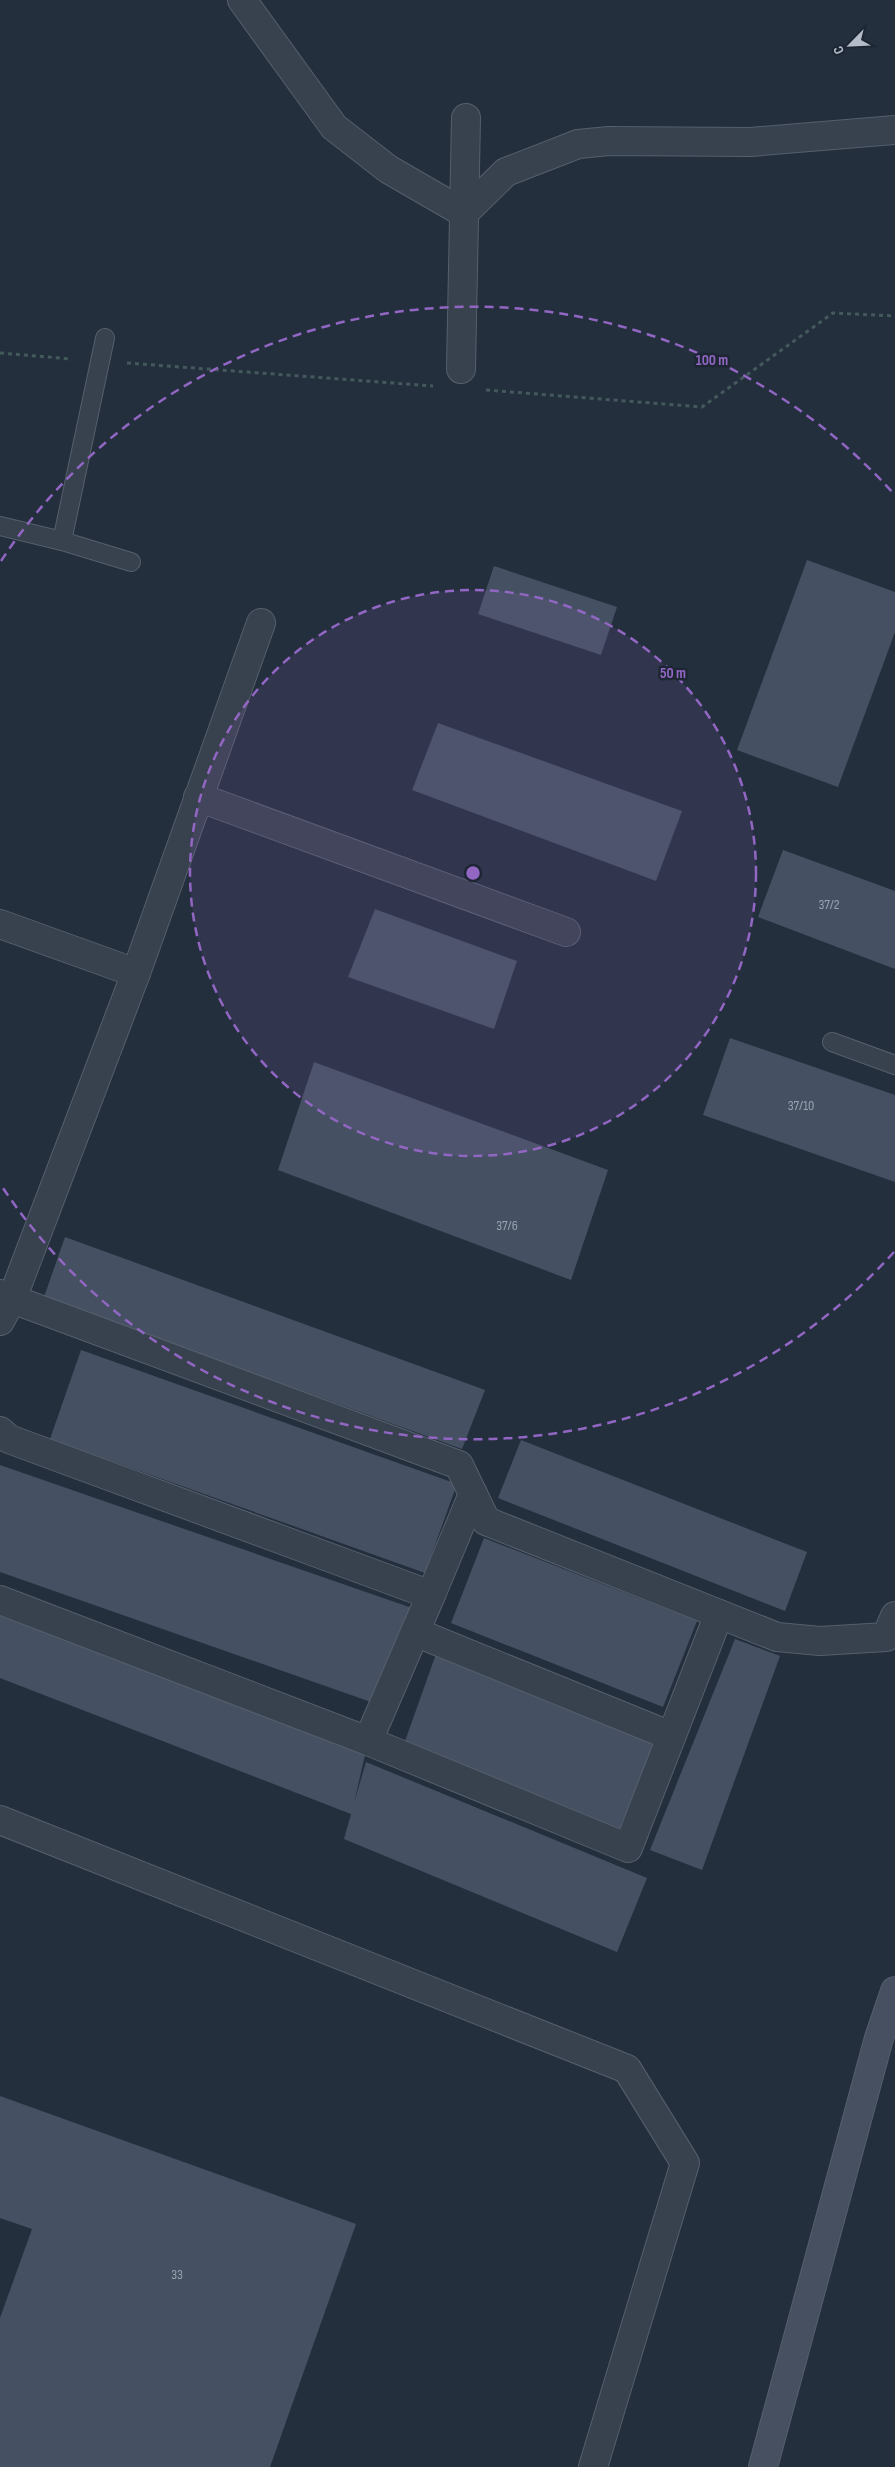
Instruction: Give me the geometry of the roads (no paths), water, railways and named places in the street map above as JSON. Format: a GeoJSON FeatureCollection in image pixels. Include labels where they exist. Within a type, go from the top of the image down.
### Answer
{"type":"FeatureCollection","features":[{"type":"Feature","properties":{"kind":"main road"},"geometry":{"type":"LineString","coordinates":[[763,2467],[879,2038],[895,1991]]}},
{"type":"Feature","properties":{"kind":"street"},"geometry":{"type":"LineString","coordinates":[[242,0],[334,127],[388,169],[464,212]]}},
{"type":"Feature","properties":{"kind":"street"},"geometry":{"type":"LineString","coordinates":[[460,369],[466,118]]}},
{"type":"Feature","properties":{"kind":"street"},"geometry":{"type":"LineString","coordinates":[[464,212],[506,172],[578,144],[609,141],[750,142],[895,130]]}},
{"type":"Feature","properties":{"kind":"street"},"geometry":{"type":"LineString","coordinates":[[261,623],[136,973],[4,1305],[459,1465],[486,1521],[777,1637],[820,1641],[886,1637],[895,1616]]}},
{"type":"Feature","properties":{"kind":"street"},"geometry":{"type":"LineString","coordinates":[[198,797],[566,932]]}},
{"type":"Feature","properties":{"kind":"street"},"geometry":{"type":"LineString","coordinates":[[0,924],[136,973]]}},
{"type":"Feature","properties":{"kind":"street"},"geometry":{"type":"LineString","coordinates":[[0,1431],[8,1439],[431,1595]]}},
{"type":"Feature","properties":{"kind":"street"},"geometry":{"type":"LineString","coordinates":[[368,1741],[473,1494]]}},
{"type":"Feature","properties":{"kind":"street"},"geometry":{"type":"LineString","coordinates":[[0,1600],[368,1741],[628,1848],[719,1614]]}},
{"type":"Feature","properties":{"kind":"street"},"geometry":{"type":"LineString","coordinates":[[415,1632],[671,1736]]}},
{"type":"Feature","properties":{"kind":"street"},"geometry":{"type":"LineString","coordinates":[[0,1820],[627,2069],[685,2162],[593,2467]]}},
{"type":"Feature","properties":{"kind":"lane"},"geometry":{"type":"LineString","coordinates":[[62,541],[104,338]]}},
{"type":"Feature","properties":{"kind":"lane"},"geometry":{"type":"LineString","coordinates":[[0,526],[62,541],[131,562]]}},
{"type":"Feature","properties":{"kind":"lane"},"geometry":{"type":"LineString","coordinates":[[832,1042],[895,1066]]}}]}
